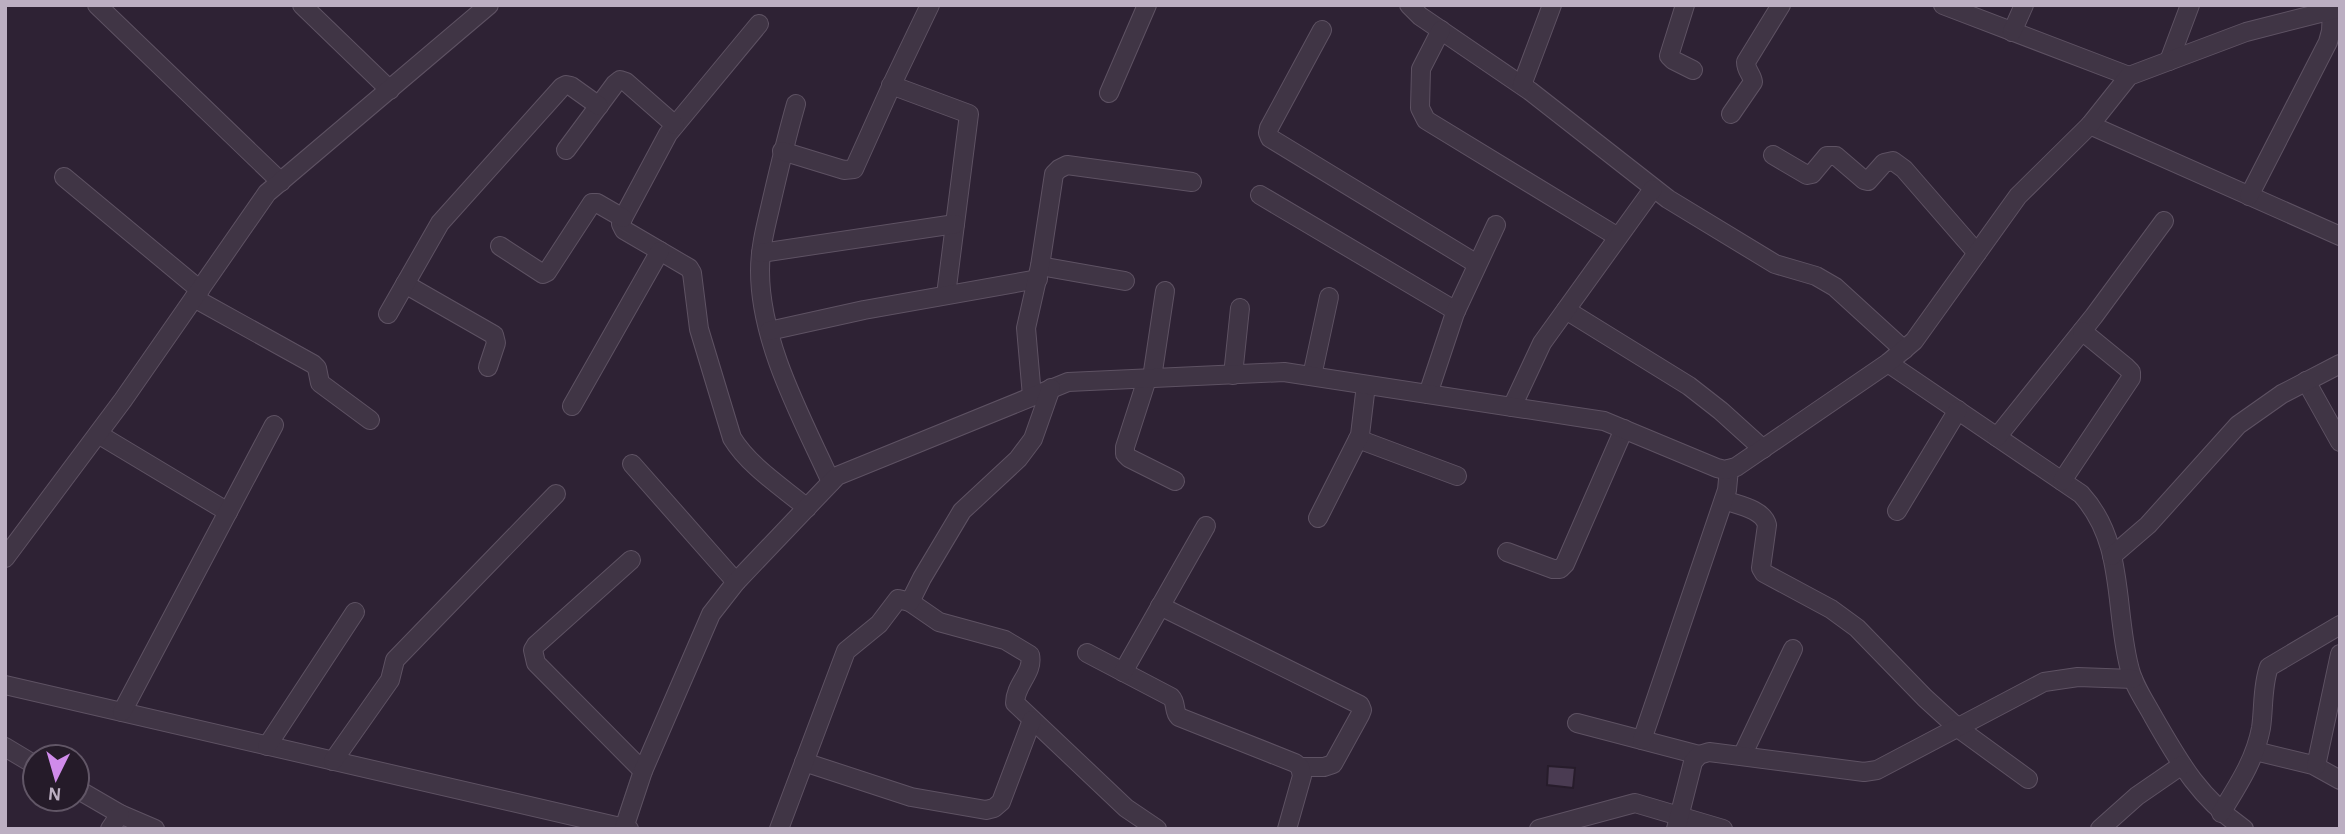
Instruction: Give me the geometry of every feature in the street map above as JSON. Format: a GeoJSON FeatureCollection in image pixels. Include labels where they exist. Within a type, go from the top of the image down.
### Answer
{"type":"FeatureCollection","features":[{"type":"Feature","properties":{"kind":"street"},"geometry":{"type":"LineString","coordinates":[[97,5],[281,182]]}},
{"type":"Feature","properties":{"kind":"street"},"geometry":{"type":"LineString","coordinates":[[302,5],[390,90]]}},
{"type":"Feature","properties":{"kind":"street"},"geometry":{"type":"LineString","coordinates":[[5,558],[98,434],[267,193],[489,5]]}},
{"type":"Feature","properties":{"kind":"street"},"geometry":{"type":"LineString","coordinates":[[782,152],[844,170],[854,169],[930,5]]}},
{"type":"Feature","properties":{"kind":"street"},"geometry":{"type":"LineString","coordinates":[[1109,93],[1147,5]]}},
{"type":"Feature","properties":{"kind":"street"},"geometry":{"type":"LineString","coordinates":[[1409,5],[1420,16],[1522,85],[1653,189],[1776,264],[1826,281],[1904,350]]}},
{"type":"Feature","properties":{"kind":"street"},"geometry":{"type":"LineString","coordinates":[[1522,85],[1552,5]]}},
{"type":"Feature","properties":{"kind":"street"},"geometry":{"type":"LineString","coordinates":[[1685,5],[1670,56],[1693,71]]}},
{"type":"Feature","properties":{"kind":"street"},"geometry":{"type":"LineString","coordinates":[[1731,114],[1753,82],[1746,62],[1781,5]]}},
{"type":"Feature","properties":{"kind":"street"},"geometry":{"type":"LineString","coordinates":[[1943,5],[2129,76]]}},
{"type":"Feature","properties":{"kind":"street"},"geometry":{"type":"LineString","coordinates":[[2012,32],[2024,5]]}},
{"type":"Feature","properties":{"kind":"street"},"geometry":{"type":"LineString","coordinates":[[2169,61],[2190,5]]}},
{"type":"Feature","properties":{"kind":"street"},"geometry":{"type":"LineString","coordinates":[[5,685],[626,828],[643,771],[706,623],[736,582],[831,482],[837,476],[1051,388],[1068,382],[1284,372],[1593,419],[1717,468],[1736,467],[1888,363],[1914,341],[2018,197],[2090,125],[2129,76],[2246,32],[2336,9],[2329,42],[2249,196]]}},
{"type":"Feature","properties":{"kind":"street"},"geometry":{"type":"LineString","coordinates":[[759,24],[675,125],[621,224],[624,230],[689,268],[699,329],[732,438],[750,460],[807,508]]}},
{"type":"Feature","properties":{"kind":"street"},"geometry":{"type":"LineString","coordinates":[[1322,30],[1269,128],[1270,138],[1477,264]]}},
{"type":"Feature","properties":{"kind":"street"},"geometry":{"type":"LineString","coordinates":[[1441,30],[1421,69],[1420,108],[1426,120],[1618,237]]}},
{"type":"Feature","properties":{"kind":"street"},"geometry":{"type":"LineString","coordinates":[[566,149],[620,80],[626,82],[675,125]]}},
{"type":"Feature","properties":{"kind":"street"},"geometry":{"type":"LineString","coordinates":[[891,85],[969,114],[946,295]]}},
{"type":"Feature","properties":{"kind":"street"},"geometry":{"type":"LineString","coordinates":[[388,314],[440,223],[562,87],[571,86],[599,106]]}},
{"type":"Feature","properties":{"kind":"street"},"geometry":{"type":"LineString","coordinates":[[796,104],[782,152],[761,253],[762,296],[769,331],[791,394],[831,482]]}},
{"type":"Feature","properties":{"kind":"street"},"geometry":{"type":"LineString","coordinates":[[2090,125],[2340,236]]}},
{"type":"Feature","properties":{"kind":"street"},"geometry":{"type":"LineString","coordinates":[[1773,155],[1807,175],[1812,174],[1827,156],[1836,156],[1868,181],[1884,163],[1893,161],[1904,169],[1978,253]]}},
{"type":"Feature","properties":{"kind":"street"},"geometry":{"type":"LineString","coordinates":[[1032,396],[1026,328],[1039,272],[1054,174],[1068,166],[1192,182]]}},
{"type":"Feature","properties":{"kind":"street"},"geometry":{"type":"LineString","coordinates":[[64,177],[197,294],[313,364],[317,368],[320,383],[370,420]]}},
{"type":"Feature","properties":{"kind":"street"},"geometry":{"type":"LineString","coordinates":[[1512,407],[1538,352],[1653,189]]}},
{"type":"Feature","properties":{"kind":"street"},"geometry":{"type":"LineString","coordinates":[[1260,195],[1456,311]]}},
{"type":"Feature","properties":{"kind":"street"},"geometry":{"type":"LineString","coordinates":[[500,246],[542,274],[547,272],[592,203],[597,203],[622,218]]}},
{"type":"Feature","properties":{"kind":"street"},"geometry":{"type":"LineString","coordinates":[[1997,437],[2082,331],[2164,221]]}},
{"type":"Feature","properties":{"kind":"street"},"geometry":{"type":"LineString","coordinates":[[761,253],[955,224]]}},
{"type":"Feature","properties":{"kind":"street"},"geometry":{"type":"LineString","coordinates":[[1428,394],[1456,311],[1496,225]]}},
{"type":"Feature","properties":{"kind":"street"},"geometry":{"type":"LineString","coordinates":[[572,406],[660,251]]}},
{"type":"Feature","properties":{"kind":"street"},"geometry":{"type":"LineString","coordinates":[[769,331],[946,295],[1039,272],[1125,281]]}},
{"type":"Feature","properties":{"kind":"street"},"geometry":{"type":"LineString","coordinates":[[404,285],[494,335],[496,343],[488,367]]}},
{"type":"Feature","properties":{"kind":"street"},"geometry":{"type":"LineString","coordinates":[[1165,291],[1149,379],[1125,447],[1125,454],[1175,481]]}},
{"type":"Feature","properties":{"kind":"street"},"geometry":{"type":"LineString","coordinates":[[1312,376],[1329,297]]}},
{"type":"Feature","properties":{"kind":"street"},"geometry":{"type":"LineString","coordinates":[[1233,374],[1240,309]]}},
{"type":"Feature","properties":{"kind":"street"},"geometry":{"type":"LineString","coordinates":[[1566,310],[1689,386],[1763,449]]}},
{"type":"Feature","properties":{"kind":"street"},"geometry":{"type":"LineString","coordinates":[[2062,481],[2131,378],[2131,372],[2126,367],[2082,331]]}},
{"type":"Feature","properties":{"kind":"street"},"geometry":{"type":"LineString","coordinates":[[1888,363],[2081,494],[2093,507],[2107,534],[2126,652],[2133,679],[2199,790],[2221,813],[2244,829]]}},
{"type":"Feature","properties":{"kind":"street"},"geometry":{"type":"LineString","coordinates":[[2112,556],[2148,525],[2238,425],[2282,394],[2338,367]]}},
{"type":"Feature","properties":{"kind":"street"},"geometry":{"type":"LineString","coordinates":[[2306,381],[2340,442]]}},
{"type":"Feature","properties":{"kind":"street"},"geometry":{"type":"LineString","coordinates":[[1318,519],[1358,439],[1362,427],[1366,384]]}},
{"type":"Feature","properties":{"kind":"street"},"geometry":{"type":"LineString","coordinates":[[910,602],[962,511],[1018,459],[1033,439],[1051,388]]}},
{"type":"Feature","properties":{"kind":"street"},"geometry":{"type":"LineString","coordinates":[[1897,511],[1958,410]]}},
{"type":"Feature","properties":{"kind":"street"},"geometry":{"type":"LineString","coordinates":[[122,712],[274,425]]}},
{"type":"Feature","properties":{"kind":"street"},"geometry":{"type":"LineString","coordinates":[[1507,552],[1553,569],[1560,569],[1565,564],[1624,429]]}},
{"type":"Feature","properties":{"kind":"street"},"geometry":{"type":"LineString","coordinates":[[98,434],[228,512]]}},
{"type":"Feature","properties":{"kind":"street"},"geometry":{"type":"LineString","coordinates":[[1358,439],[1457,476]]}},
{"type":"Feature","properties":{"kind":"street"},"geometry":{"type":"LineString","coordinates":[[632,464],[736,582]]}},
{"type":"Feature","properties":{"kind":"street"},"geometry":{"type":"LineString","coordinates":[[1642,740],[1724,500],[1729,469]]}},
{"type":"Feature","properties":{"kind":"street"},"geometry":{"type":"LineString","coordinates":[[333,761],[390,680],[395,660],[556,494]]}},
{"type":"Feature","properties":{"kind":"street"},"geometry":{"type":"LineString","coordinates":[[1724,500],[1766,519],[1761,568],[1764,573],[1831,609],[1857,628],[1958,728],[2028,779]]}},
{"type":"Feature","properties":{"kind":"street"},"geometry":{"type":"LineString","coordinates":[[1123,672],[1206,526]]}},
{"type":"Feature","properties":{"kind":"street"},"geometry":{"type":"LineString","coordinates":[[631,560],[533,650],[536,663],[643,771]]}},
{"type":"Feature","properties":{"kind":"street"},"geometry":{"type":"LineString","coordinates":[[779,829],[846,651],[879,624],[898,599],[910,602],[939,622],[1004,640],[1030,655],[1031,666],[1015,697],[1015,703],[1126,808],[1157,829]]}},
{"type":"Feature","properties":{"kind":"street"},"geometry":{"type":"LineString","coordinates":[[1087,653],[1171,697],[1175,713],[1180,717],[1300,767],[1324,767],[1333,764],[1360,715],[1360,705],[1160,606]]}},
{"type":"Feature","properties":{"kind":"street"},"geometry":{"type":"LineString","coordinates":[[267,746],[355,612]]}},
{"type":"Feature","properties":{"kind":"street"},"geometry":{"type":"LineString","coordinates":[[2221,813],[2244,776],[2255,751],[2269,667],[2340,625]]}},
{"type":"Feature","properties":{"kind":"street"},"geometry":{"type":"LineString","coordinates":[[1742,756],[1793,649]]}},
{"type":"Feature","properties":{"kind":"street"},"geometry":{"type":"LineString","coordinates":[[2316,766],[2340,654]]}},
{"type":"Feature","properties":{"kind":"street"},"geometry":{"type":"LineString","coordinates":[[1678,822],[1693,761],[1699,755],[1709,752],[1864,772],[1877,770],[2044,682],[2078,677],[2133,679]]}},
{"type":"Feature","properties":{"kind":"street"},"geometry":{"type":"LineString","coordinates":[[804,762],[911,797],[986,810],[995,808],[1001,802],[1032,720]]}},
{"type":"Feature","properties":{"kind":"street"},"geometry":{"type":"LineString","coordinates":[[1577,723],[1699,755]]}},
{"type":"Feature","properties":{"kind":"street"},"geometry":{"type":"LineString","coordinates":[[5,747],[21,757]]}},
{"type":"Feature","properties":{"kind":"street"},"geometry":{"type":"LineString","coordinates":[[2255,751],[2316,766],[2340,780]]}},
{"type":"Feature","properties":{"kind":"street"},"geometry":{"type":"LineString","coordinates":[[2100,829],[2137,796],[2182,765]]}},
{"type":"Feature","properties":{"kind":"street"},"geometry":{"type":"LineString","coordinates":[[1287,829],[1302,776],[1300,767]]}},
{"type":"Feature","properties":{"kind":"street"},"geometry":{"type":"LineString","coordinates":[[91,801],[115,821],[155,829]]}},
{"type":"Feature","properties":{"kind":"street"},"geometry":{"type":"LineString","coordinates":[[1538,829],[1635,803],[1678,822],[1723,829]]}},
{"type":"Feature","properties":{"kind":"building"},"geometry":{"type":"Polygon","coordinates":[[[1548,766],[1575,768],[1573,788],[1547,785],[1548,766]]]}}]}
